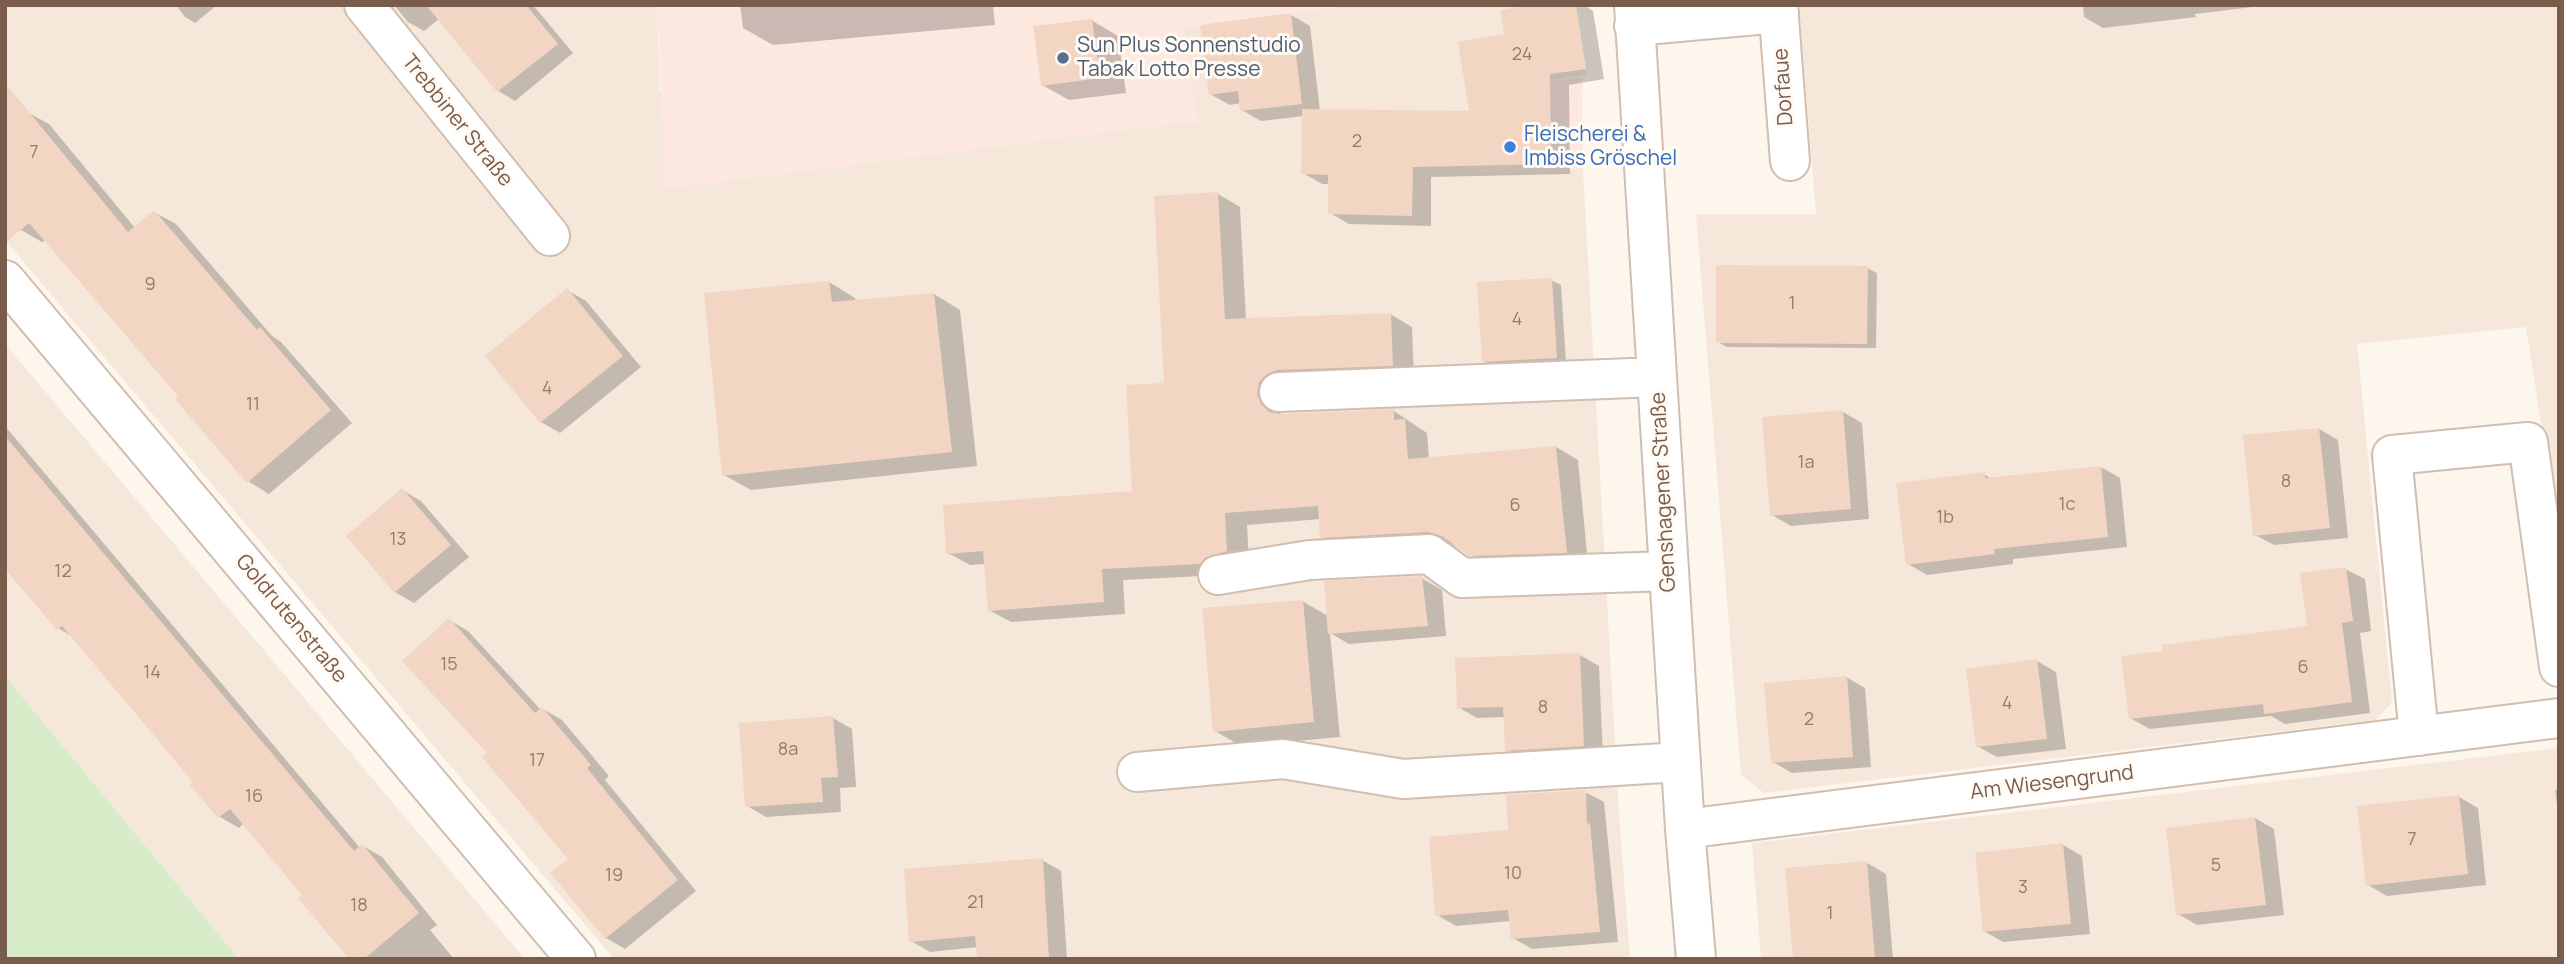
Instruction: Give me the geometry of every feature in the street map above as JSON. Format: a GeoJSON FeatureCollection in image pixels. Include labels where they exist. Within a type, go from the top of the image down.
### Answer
{"type":"FeatureCollection","features":[{"type":"Feature","properties":{"kind":"street","name":"Trebbiner Straße"},"geometry":{"type":"LineString","coordinates":[[364,5],[550,236]]}},
{"type":"Feature","properties":{"kind":"street","name":"Dorfaue"},"geometry":{"type":"LineString","coordinates":[[1634,15],[1779,9],[1790,161]]}},
{"type":"Feature","properties":{"kind":"street","name":"Genshagener Straße"},"geometry":{"type":"LineString","coordinates":[[1634,15],[1685,830],[1696,959]]}},
{"type":"Feature","properties":{"kind":"street","name":"Goldrutenstraße"},"geometry":{"type":"LineString","coordinates":[[5,280],[576,959]]}},
{"type":"Feature","properties":{"kind":"street"},"geometry":{"type":"LineString","coordinates":[[1279,392],[1657,377]]}},
{"type":"Feature","properties":{"kind":"street"},"geometry":{"type":"LineString","coordinates":[[2419,736],[2392,455],[2528,442],[2559,667]]}},
{"type":"Feature","properties":{"kind":"street"},"geometry":{"type":"LineString","coordinates":[[1218,575],[1310,560],[1429,554],[1462,578],[1669,571]]}},
{"type":"Feature","properties":{"kind":"street","name":"Am Wiesengrund"},"geometry":{"type":"LineString","coordinates":[[1685,830],[2559,718]]}},
{"type":"Feature","properties":{"kind":"street"},"geometry":{"type":"LineString","coordinates":[[1137,772],[1283,759],[1403,779],[1681,762]]}},
{"type":"Feature","properties":{"kind":"shaded area"},"geometry":{"type":"Polygon","coordinates":[[[5,5],[657,5],[660,92],[1198,122],[1182,27],[1353,5],[1575,5],[1586,75],[1474,90],[1476,172],[1583,169],[1619,814],[1630,959],[614,959],[5,240],[5,5]]]}},
{"type":"Feature","properties":{"kind":"shaded area"},"geometry":{"type":"Polygon","coordinates":[[[657,5],[1353,5],[1183,27],[1198,121],[666,189],[657,5]]]}},
{"type":"Feature","properties":{"kind":"shaded area"},"geometry":{"type":"Polygon","coordinates":[[[1799,5],[2559,5],[2559,540],[2526,327],[2357,344],[2392,702],[2376,720],[1764,793],[1741,775],[1696,214],[1816,214],[1799,5]]]}},
{"type":"Feature","properties":{"kind":"shaded area"},"geometry":{"type":"Polygon","coordinates":[[[1582,77],[1583,169],[1476,173],[1474,90],[1582,77]]]}},
{"type":"Feature","properties":{"kind":"shaded area"},"geometry":{"type":"Polygon","coordinates":[[[5,344],[525,959],[239,959],[5,676],[5,344]]]}},
{"type":"Feature","properties":{"kind":"shaded area"},"geometry":{"type":"Polygon","coordinates":[[[2559,748],[2559,959],[1761,959],[1752,843],[2559,748]]]}},
{"type":"Feature","properties":{"kind":"green space"},"geometry":{"type":"Polygon","coordinates":[[[5,676],[239,959],[5,959],[5,676]]]}},
{"type":"Feature","properties":{"kind":"building"},"geometry":{"type":"Polygon","coordinates":[[[426,5],[526,5],[558,44],[497,92],[426,5]]]}},
{"type":"Feature","properties":{"kind":"building"},"geometry":{"type":"Polygon","coordinates":[[[1529,5],[1576,5],[1586,69],[1550,74],[1551,164],[1413,167],[1412,216],[1328,214],[1328,175],[1301,174],[1302,109],[1469,111],[1458,42],[1504,34],[1500,10],[1529,5]]]}},
{"type":"Feature","properties":{"kind":"building"},"geometry":{"type":"Polygon","coordinates":[[[1291,13],[1302,104],[1240,111],[1238,91],[1209,95],[1200,25],[1291,13]]]}},
{"type":"Feature","properties":{"kind":"building"},"geometry":{"type":"Polygon","coordinates":[[[1092,19],[1100,78],[1041,86],[1033,26],[1092,19]]]}},
{"type":"Feature","properties":{"kind":"building"},"geometry":{"type":"Polygon","coordinates":[[[5,83],[128,232],[154,210],[257,330],[260,327],[331,410],[247,483],[175,399],[178,396],[29,223],[5,243],[5,83]]]}},
{"type":"Feature","properties":{"kind":"building"},"geometry":{"type":"Polygon","coordinates":[[[1218,192],[1225,319],[1391,313],[1393,366],[1277,370],[1267,374],[1259,382],[1257,394],[1261,404],[1269,412],[1280,414],[1394,409],[1394,420],[1405,419],[1408,459],[1556,446],[1567,553],[1469,556],[1442,536],[1428,532],[1320,538],[1318,506],[1225,513],[1227,551],[1205,558],[1200,564],[1102,569],[1104,602],[988,611],[983,551],[946,554],[943,505],[1132,491],[1126,385],[1164,383],[1154,196],[1218,192]]]}},
{"type":"Feature","properties":{"kind":"building"},"geometry":{"type":"Polygon","coordinates":[[[1716,265],[1868,266],[1867,344],[1716,343],[1716,265]]]}},
{"type":"Feature","properties":{"kind":"building"},"geometry":{"type":"Polygon","coordinates":[[[1552,278],[1557,358],[1482,362],[1477,282],[1552,278]]]}},
{"type":"Feature","properties":{"kind":"building"},"geometry":{"type":"Polygon","coordinates":[[[829,281],[832,302],[934,293],[952,452],[722,476],[704,293],[829,281]]]}},
{"type":"Feature","properties":{"kind":"building"},"geometry":{"type":"Polygon","coordinates":[[[567,288],[623,356],[540,423],[485,356],[567,288]]]}},
{"type":"Feature","properties":{"kind":"building"},"geometry":{"type":"Polygon","coordinates":[[[1843,410],[1851,509],[1770,516],[1762,417],[1843,410]]]}},
{"type":"Feature","properties":{"kind":"building"},"geometry":{"type":"Polygon","coordinates":[[[2319,428],[2330,528],[2253,536],[2243,435],[2319,428]]]}},
{"type":"Feature","properties":{"kind":"building"},"geometry":{"type":"Polygon","coordinates":[[[5,436],[354,851],[362,844],[419,913],[364,959],[349,959],[298,898],[302,895],[230,809],[218,818],[190,785],[193,782],[62,626],[57,630],[5,569],[5,436]]]}},
{"type":"Feature","properties":{"kind":"building"},"geometry":{"type":"Polygon","coordinates":[[[2101,466],[2108,537],[1994,549],[1995,554],[1906,565],[1896,483],[1985,472],[1985,478],[2101,466]]]}},
{"type":"Feature","properties":{"kind":"building"},"geometry":{"type":"Polygon","coordinates":[[[402,488],[451,545],[394,593],[346,536],[402,488]]]}},
{"type":"Feature","properties":{"kind":"building"},"geometry":{"type":"Polygon","coordinates":[[[2346,567],[2353,621],[2342,623],[2352,702],[2264,714],[2263,704],[2129,719],[2121,656],[2163,651],[2162,645],[2307,626],[2300,573],[2346,567]]]}},
{"type":"Feature","properties":{"kind":"building"},"geometry":{"type":"Polygon","coordinates":[[[1422,576],[1428,626],[1328,634],[1324,581],[1422,576]]]}},
{"type":"Feature","properties":{"kind":"building"},"geometry":{"type":"Polygon","coordinates":[[[1303,600],[1314,722],[1213,732],[1202,608],[1303,600]]]}},
{"type":"Feature","properties":{"kind":"building"},"geometry":{"type":"Polygon","coordinates":[[[449,618],[535,713],[542,707],[591,765],[587,768],[678,880],[605,939],[550,873],[568,859],[482,757],[487,753],[402,661],[449,618]]]}},
{"type":"Feature","properties":{"kind":"building"},"geometry":{"type":"Polygon","coordinates":[[[1580,653],[1584,746],[1505,751],[1503,707],[1457,708],[1455,658],[1580,653]]]}},
{"type":"Feature","properties":{"kind":"building"},"geometry":{"type":"Polygon","coordinates":[[[2037,659],[2047,739],[1976,747],[1966,669],[2037,659]]]}},
{"type":"Feature","properties":{"kind":"building"},"geometry":{"type":"Polygon","coordinates":[[[1847,676],[1853,757],[1771,763],[1764,683],[1847,676]]]}},
{"type":"Feature","properties":{"kind":"building"},"geometry":{"type":"Polygon","coordinates":[[[833,716],[838,777],[821,778],[823,802],[745,807],[739,723],[833,716]]]}},
{"type":"Feature","properties":{"kind":"building"},"geometry":{"type":"Polygon","coordinates":[[[1586,790],[1587,824],[1590,823],[1600,932],[1511,939],[1508,910],[1435,916],[1429,837],[1508,830],[1506,795],[1586,790]]]}},
{"type":"Feature","properties":{"kind":"building"},"geometry":{"type":"Polygon","coordinates":[[[2459,795],[2468,874],[2366,886],[2357,806],[2459,795]]]}},
{"type":"Feature","properties":{"kind":"building"},"geometry":{"type":"Polygon","coordinates":[[[2255,817],[2266,905],[2176,915],[2166,828],[2255,817]]]}},
{"type":"Feature","properties":{"kind":"building"},"geometry":{"type":"Polygon","coordinates":[[[2063,843],[2071,924],[1983,932],[1975,853],[2063,843]]]}},
{"type":"Feature","properties":{"kind":"building"},"geometry":{"type":"Polygon","coordinates":[[[1043,858],[1049,959],[977,959],[975,936],[909,942],[904,869],[1043,858]]]}},
{"type":"Feature","properties":{"kind":"building"},"geometry":{"type":"Polygon","coordinates":[[[1867,861],[1875,959],[1793,959],[1785,868],[1867,861]]]}},
{"type":"Feature","properties":{"kind":"place","name":"Sun Plus Sonnenstudio Tabak Lotto Presse"},"geometry":{"type":"Point","coordinates":[1063,58]}},
{"type":"Feature","properties":{"kind":"place","name":"Fleischerei & Imbiss Gröschel"},"geometry":{"type":"Point","coordinates":[1510,147]}}]}
